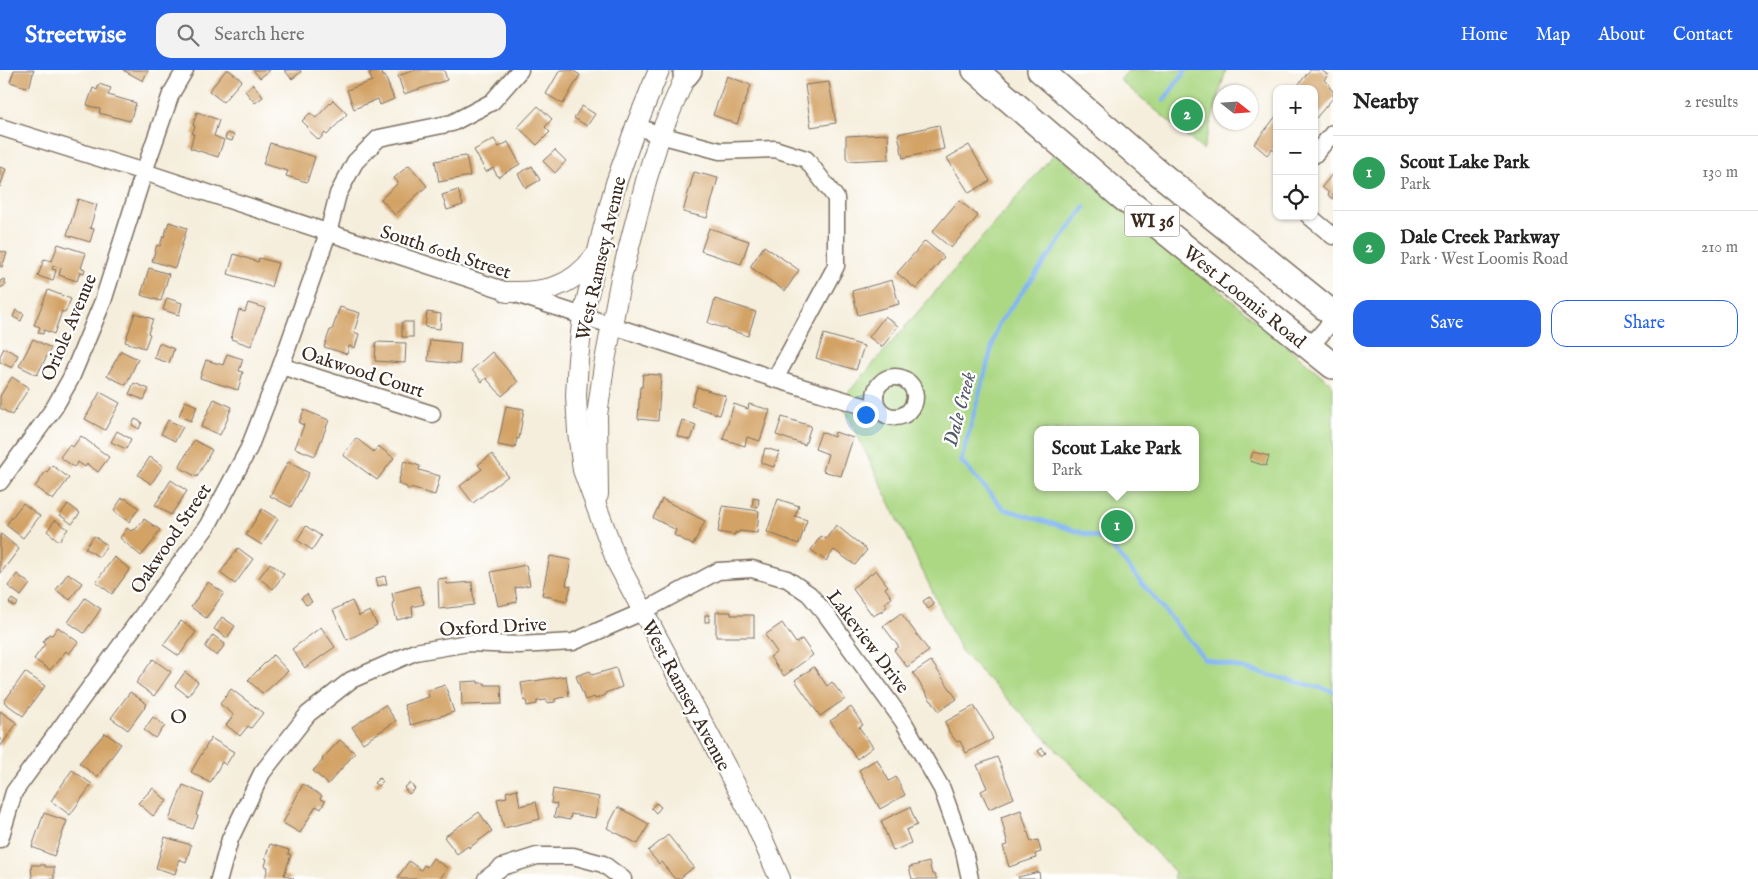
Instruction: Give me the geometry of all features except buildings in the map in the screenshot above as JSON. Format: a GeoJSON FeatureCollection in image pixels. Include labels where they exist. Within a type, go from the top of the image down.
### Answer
{"type":"FeatureCollection","features":[{"type":"Feature","properties":{"kind":"main road","name":"West Loomis Road"},"geometry":{"type":"LineString","coordinates":[[975,70],[1121,196],[1333,366]]}},
{"type":"Feature","properties":{"kind":"main road"},"geometry":{"type":"LineString","coordinates":[[1027,70],[1066,92]]}},
{"type":"Feature","properties":{"kind":"main road","name":"WI 36"},"geometry":{"type":"LineString","coordinates":[[1040,70],[1154,169],[1333,314]]}},
{"type":"Feature","properties":{"kind":"street","name":"Oriole Avenue"},"geometry":{"type":"LineString","coordinates":[[0,482],[48,416],[71,378],[103,300],[171,94],[185,70]]}},
{"type":"Feature","properties":{"kind":"street","name":"Oakwood Street"},"geometry":{"type":"LineString","coordinates":[[0,839],[14,792],[208,525],[249,448],[281,366],[328,233],[338,194],[355,162],[379,138],[452,123],[492,102],[520,70]]}},
{"type":"Feature","properties":{"kind":"street","name":"West Ramsey Avenue"},"geometry":{"type":"LineString","coordinates":[[659,70],[636,126],[616,183],[583,316],[576,395],[578,432],[584,470],[617,562],[642,612],[756,822],[780,879]]}},
{"type":"Feature","properties":{"kind":"street","name":"West Ramsey Avenue"},"geometry":{"type":"LineString","coordinates":[[598,510],[597,415],[612,325],[633,226],[660,135],[688,71]]}},
{"type":"Feature","properties":{"kind":"street"},"geometry":{"type":"LineString","coordinates":[[636,126],[660,135],[720,151],[775,149],[806,159],[836,198],[836,266],[775,379]]}},
{"type":"Feature","properties":{"kind":"street","name":"South 60th Street"},"geometry":{"type":"LineString","coordinates":[[0,127],[144,172],[775,379],[880,411]]}},
{"type":"Feature","properties":{"kind":"street"},"geometry":{"type":"LineString","coordinates":[[1318,150],[1333,133]]}},
{"type":"Feature","properties":{"kind":"street"},"geometry":{"type":"LineString","coordinates":[[1314,220],[1333,236]]}},
{"type":"Feature","properties":{"kind":"street"},"geometry":{"type":"LineString","coordinates":[[507,292],[529,293],[551,289],[575,278],[598,252]]}},
{"type":"Feature","properties":{"kind":"street"},"geometry":{"type":"LineString","coordinates":[[1310,347],[1333,320]]}},
{"type":"Feature","properties":{"kind":"street","name":"Oakwood Court"},"geometry":{"type":"LineString","coordinates":[[281,366],[432,414]]}},
{"type":"Feature","properties":{"kind":"street","name":"Lakeview Drive"},"geometry":{"type":"LineString","coordinates":[[642,612],[718,571],[752,569],[787,579],[809,594],[904,721],[942,788],[964,851],[970,879]]}},
{"type":"Feature","properties":{"kind":"street","name":"Oxford Drive"},"geometry":{"type":"LineString","coordinates":[[218,879],[230,839],[262,773],[308,714],[351,680],[416,652],[468,643],[519,645],[573,642],[642,612]]}},
{"type":"Feature","properties":{"kind":"street"},"geometry":{"type":"LineString","coordinates":[[486,879],[502,867],[537,856],[573,856],[603,864],[623,879]]}},
{"type":"Feature","properties":{"kind":"green space"},"geometry":{"type":"Polygon","coordinates":[[[1129,70],[1226,70],[1222,85],[1213,85],[1213,115],[1203,150],[1120,80],[1129,70]]]}},
{"type":"Feature","properties":{"kind":"green space"},"geometry":{"type":"Polygon","coordinates":[[[1055,153],[1333,385],[1333,879],[1173,879],[1175,872],[961,651],[841,401],[1055,153]]]}},
{"type":"Feature","properties":{"kind":"waterway","name":"Dale Creek"},"geometry":{"type":"LineString","coordinates":[[1164,100],[1186,70]]}},
{"type":"Feature","properties":{"kind":"waterway","name":"Dale Creek"},"geometry":{"type":"LineString","coordinates":[[1085,207],[998,325],[961,461],[1004,509],[1106,540],[1205,659],[1333,691]]}},
{"type":"Feature","properties":{"kind":"place","name":"Dale Creek Parkway"},"geometry":{"type":"Point","coordinates":[1187,115]}},
{"type":"Feature","properties":{"kind":"place","name":"Scout Lake Park"},"geometry":{"type":"Point","coordinates":[1117,526]}},
{"type":"Feature","properties":{"kind":"district","name":"O"},"geometry":{"type":"Point","coordinates":[179,716]}}]}
